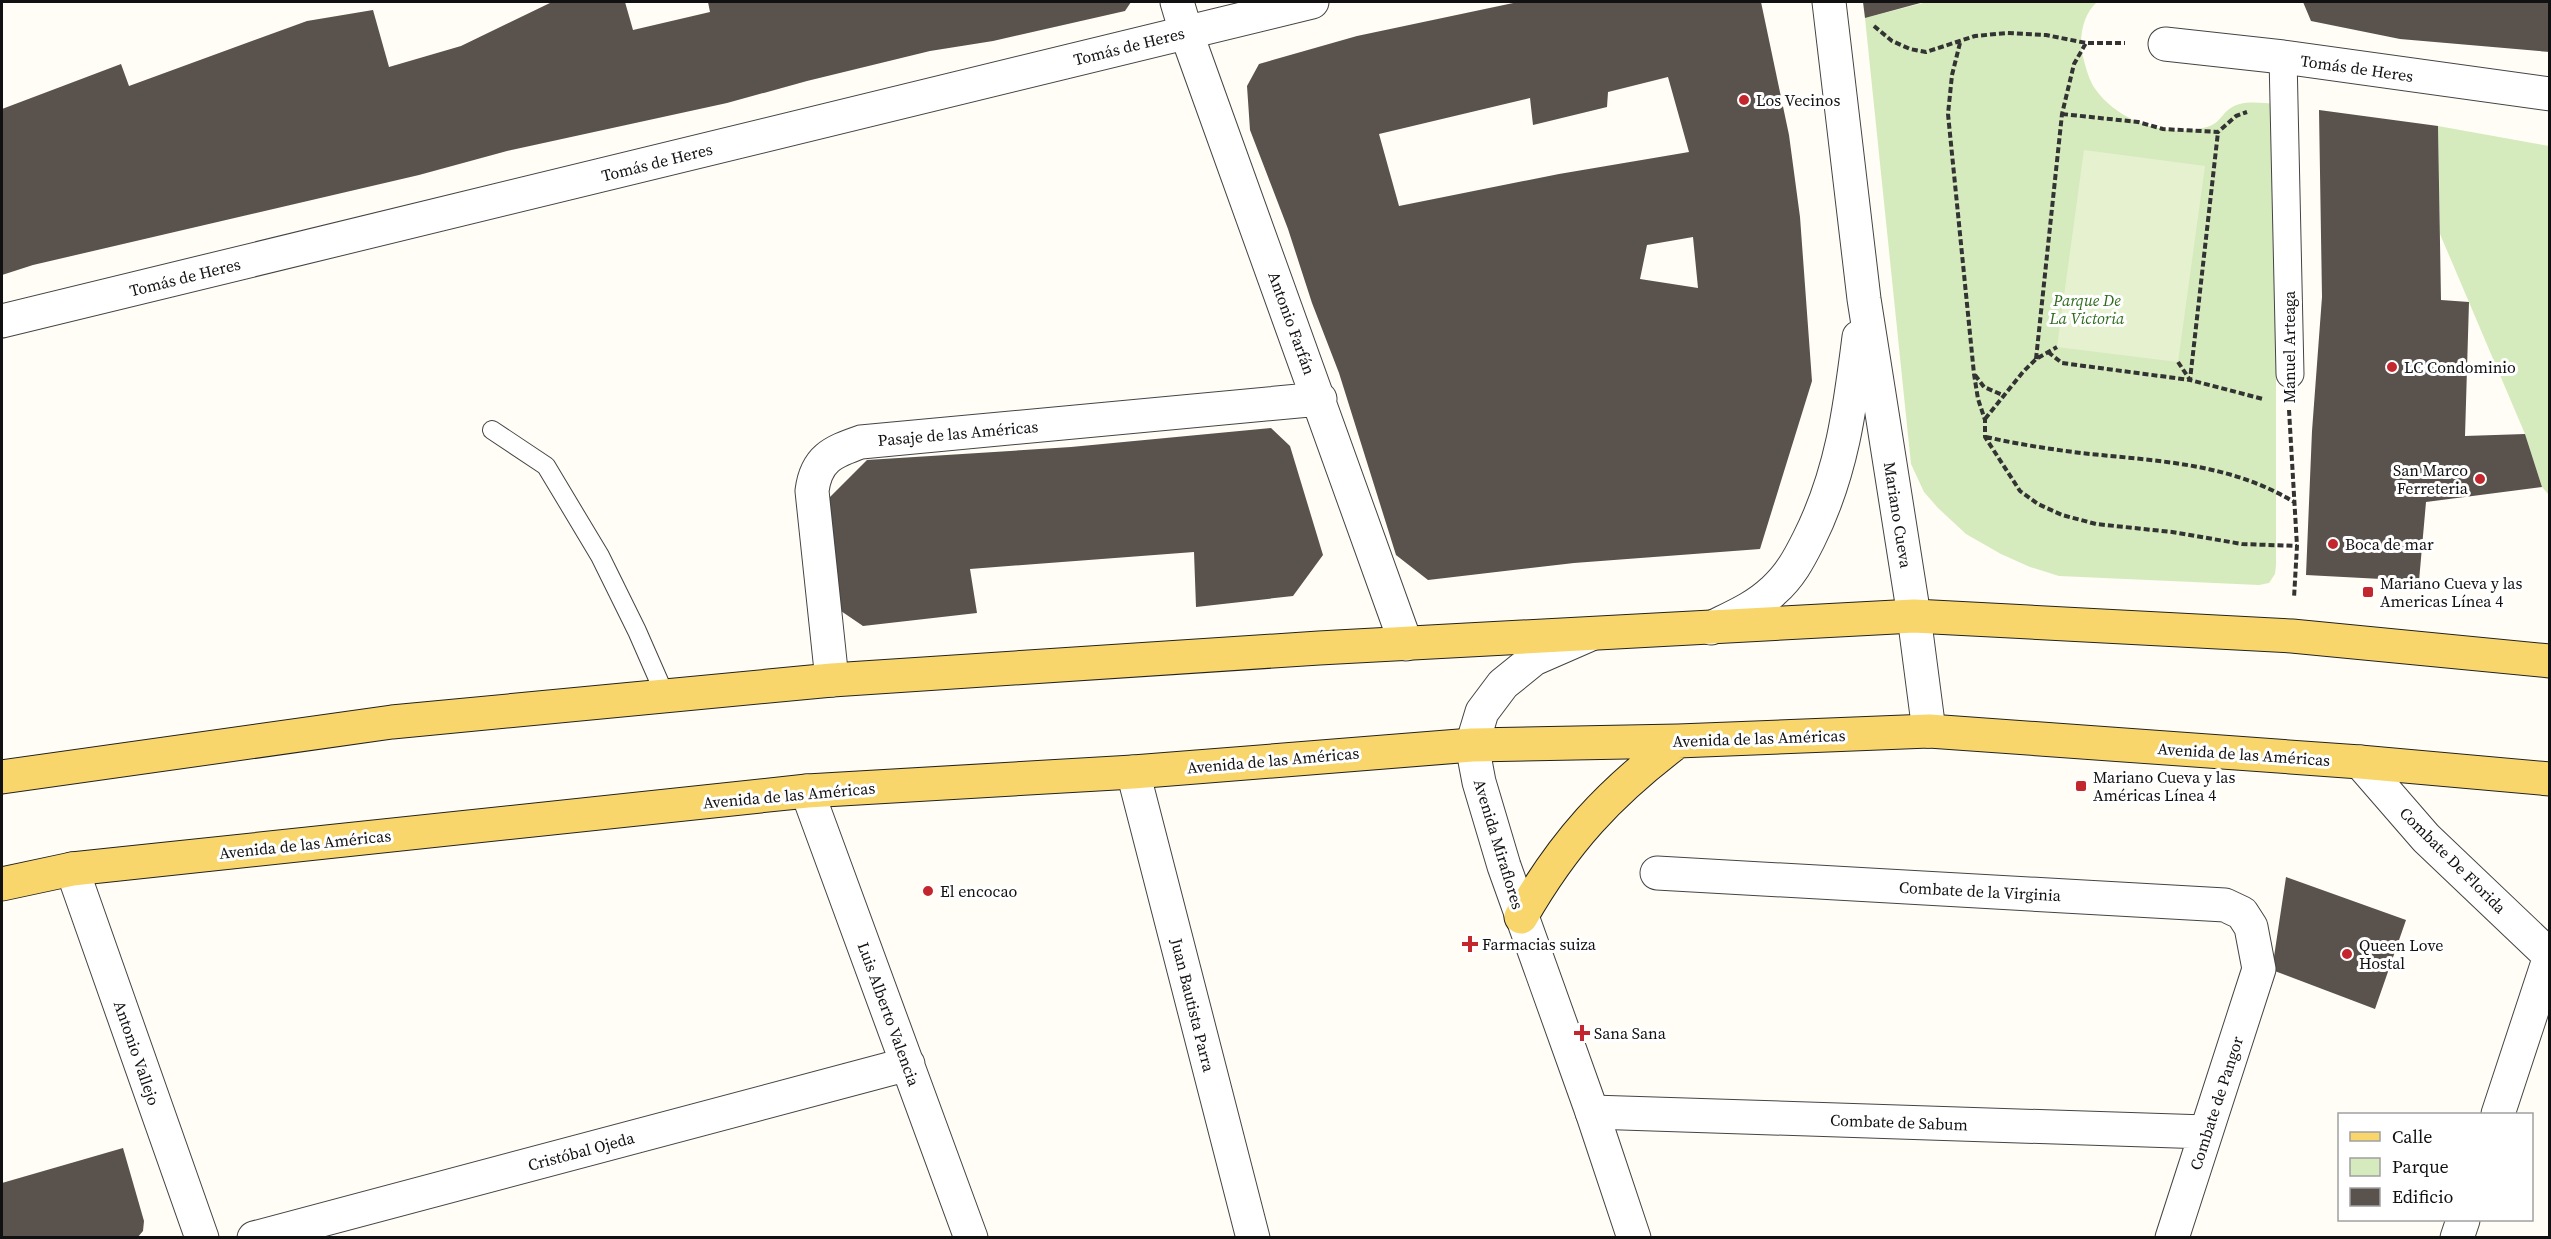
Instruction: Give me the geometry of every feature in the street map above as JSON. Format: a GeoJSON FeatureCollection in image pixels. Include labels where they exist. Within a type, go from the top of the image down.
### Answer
{"type":"FeatureCollection","features":[{"type":"Feature","properties":{"kind":"main road"},"geometry":{"type":"LineString","coordinates":[[2,777],[392,722],[832,680],[1319,648],[1914,616],[2292,636],[2550,661]]}},
{"type":"Feature","properties":{"kind":"main road","name":"Avenida de las Américas"},"geometry":{"type":"LineString","coordinates":[[2,884],[72,869],[807,791],[1133,772],[1472,745],[1677,741],[1929,731],[2360,762],[2550,779]]}},
{"type":"Feature","properties":{"kind":"main road"},"geometry":{"type":"LineString","coordinates":[[1521,917],[1555,860],[1580,829],[1636,772],[1677,741]]}},
{"type":"Feature","properties":{"kind":"street","name":"Antonio Farfán"},"geometry":{"type":"LineString","coordinates":[[1177,2],[1406,644]]}},
{"type":"Feature","properties":{"kind":"street","name":"Tomás de Heres"},"geometry":{"type":"LineString","coordinates":[[2,321],[1312,2]]}},
{"type":"Feature","properties":{"kind":"street","name":"Mariano Cueva"},"geometry":{"type":"LineString","coordinates":[[1830,11],[1864,299],[1914,616],[1929,731]]}},
{"type":"Feature","properties":{"kind":"street","name":"Tomás de Heres"},"geometry":{"type":"LineString","coordinates":[[2165,44],[2283,57],[2550,94]]}},
{"type":"Feature","properties":{"kind":"street","name":"Manuel Arteaga"},"geometry":{"type":"LineString","coordinates":[[2283,57],[2290,374]]}},
{"type":"Feature","properties":{"kind":"street","name":"Mariano Cueva"},"geometry":{"type":"LineString","coordinates":[[1711,628],[1751,608],[1774,590],[1794,568],[1826,504],[1848,420],[1864,299]]}},
{"type":"Feature","properties":{"kind":"street","name":"Pasaje de las Américas"},"geometry":{"type":"LineString","coordinates":[[832,680],[812,491],[814,473],[837,450],[861,442],[1320,399]]}},
{"type":"Feature","properties":{"kind":"street","name":"Avenida Miraflores"},"geometry":{"type":"LineString","coordinates":[[1589,635],[1534,659],[1503,684],[1482,712],[1472,745],[1482,792],[1521,917],[1592,1112],[1634,1238]]}},
{"type":"Feature","properties":{"kind":"street","name":"Combate De Florida"},"geometry":{"type":"LineString","coordinates":[[2360,762],[2426,838],[2550,956]]}},
{"type":"Feature","properties":{"kind":"street","name":"Juan Bautista Parra"},"geometry":{"type":"LineString","coordinates":[[1133,772],[1253,1238]]}},
{"type":"Feature","properties":{"kind":"street","name":"Luis Alberto Valencia"},"geometry":{"type":"LineString","coordinates":[[807,791],[971,1238]]}},
{"type":"Feature","properties":{"kind":"street","name":"Antonio Vallejo"},"geometry":{"type":"LineString","coordinates":[[72,869],[202,1238]]}},
{"type":"Feature","properties":{"kind":"street","name":"Combate de la Virginia"},"geometry":{"type":"LineString","coordinates":[[1657,873],[2225,905],[2242,913],[2251,927],[2259,969]]}},
{"type":"Feature","properties":{"kind":"street"},"geometry":{"type":"LineString","coordinates":[[2498,1113],[2550,956]]}},
{"type":"Feature","properties":{"kind":"street","name":"Combate de Pangor"},"geometry":{"type":"LineString","coordinates":[[2172,1238],[2259,969]]}},
{"type":"Feature","properties":{"kind":"street","name":"Cristóbal Ojeda"},"geometry":{"type":"LineString","coordinates":[[254,1238],[908,1064]]}},
{"type":"Feature","properties":{"kind":"street","name":"Combate de Sabum"},"geometry":{"type":"LineString","coordinates":[[1592,1112],[2206,1132]]}},
{"type":"Feature","properties":{"kind":"street"},"geometry":{"type":"LineString","coordinates":[[2457,1238],[2463,1221]]}},
{"type":"Feature","properties":{"kind":"lane"},"geometry":{"type":"LineString","coordinates":[[492,430],[546,466],[600,556],[637,630],[665,695]]}},
{"type":"Feature","properties":{"kind":"path"},"geometry":{"type":"LineString","coordinates":[[1830,11],[1865,18],[1893,41],[1910,49],[1926,52],[1960,43],[1975,36],[2007,33],[2046,35],[2086,43],[2165,44]]}},
{"type":"Feature","properties":{"kind":"path"},"geometry":{"type":"LineString","coordinates":[[1960,43],[1952,75],[1948,114],[1974,374],[1978,399],[1985,420],[1985,437],[2020,491],[2038,504],[2062,515],[2096,524],[2172,532],[2242,544],[2297,546]]}},
{"type":"Feature","properties":{"kind":"path"},"geometry":{"type":"LineString","coordinates":[[2036,359],[2062,114],[2074,64],[2086,43]]}},
{"type":"Feature","properties":{"kind":"path"},"geometry":{"type":"LineString","coordinates":[[2190,380],[2218,132],[2236,116],[2256,110],[2267,111],[2268,128],[2285,130]]}},
{"type":"Feature","properties":{"kind":"path"},"geometry":{"type":"LineString","coordinates":[[2062,114],[2138,122],[2163,129],[2218,132]]}},
{"type":"Feature","properties":{"kind":"path"},"geometry":{"type":"LineString","coordinates":[[1985,420],[2036,359],[2057,347]]}},
{"type":"Feature","properties":{"kind":"path"},"geometry":{"type":"LineString","coordinates":[[2048,352],[2062,363],[2190,380],[2266,400]]}},
{"type":"Feature","properties":{"kind":"path"},"geometry":{"type":"LineString","coordinates":[[2178,362],[2190,380]]}},
{"type":"Feature","properties":{"kind":"path"},"geometry":{"type":"LineString","coordinates":[[1974,374],[1984,387],[2005,396]]}},
{"type":"Feature","properties":{"kind":"path","name":"Manuel Arteaga"},"geometry":{"type":"LineString","coordinates":[[2290,374],[2289,414],[2297,546],[2292,636]]}},
{"type":"Feature","properties":{"kind":"path"},"geometry":{"type":"LineString","coordinates":[[2283,408],[2289,414]]}},
{"type":"Feature","properties":{"kind":"path"},"geometry":{"type":"LineString","coordinates":[[1985,437],[2026,446],[2168,460],[2223,471],[2276,491],[2294,502]]}},
{"type":"Feature","properties":{"kind":"green space","name":"Parque De La Victoria"},"geometry":{"type":"Polygon","coordinates":[[[1927,2],[2097,2],[2085,20],[2081,42],[2090,79],[2106,102],[2118,111],[2146,125],[2162,129],[2192,130],[2214,124],[2228,110],[2239,104],[2251,102],[2276,104],[2276,565],[2275,574],[2269,583],[2259,585],[2059,576],[2030,567],[2001,554],[1966,534],[1924,492],[1911,464],[1865,18],[1927,2]]]}},
{"type":"Feature","properties":{"kind":"green space"},"geometry":{"type":"Polygon","coordinates":[[[2438,126],[2549,146],[2549,495],[2542,487],[2525,434],[2440,234],[2438,126]]]}},
{"type":"Feature","properties":{"kind":"green space"},"geometry":{"type":"Polygon","coordinates":[[[2084,150],[2205,166],[2178,362],[2057,347],[2084,150]]]}},
{"type":"Feature","properties":{"kind":"building"},"geometry":{"type":"Polygon","coordinates":[[[552,2],[625,2],[633,30],[710,12],[708,2],[1131,2],[1125,11],[993,41],[930,51],[727,103],[507,151],[419,175],[33,265],[2,275],[2,109],[121,64],[129,86],[307,21],[373,10],[389,67],[461,46],[552,2]]]}},
{"type":"Feature","properties":{"kind":"building"},"geometry":{"type":"Polygon","coordinates":[[[1518,2],[1761,2],[1789,135],[1800,217],[1812,381],[1760,549],[1574,563],[1428,580],[1396,555],[1339,373],[1250,130],[1247,86],[1259,64],[1357,36],[1518,2]],[[1668,77],[1608,92],[1607,107],[1533,125],[1530,98],[1379,134],[1399,206],[1559,174],[1689,152],[1668,77]],[[1693,237],[1647,245],[1640,279],[1698,288],[1693,237]]]}},
{"type":"Feature","properties":{"kind":"building"},"geometry":{"type":"Polygon","coordinates":[[[1863,2],[1924,2],[1865,18],[1863,2]]]}},
{"type":"Feature","properties":{"kind":"building"},"geometry":{"type":"Polygon","coordinates":[[[2303,2],[2550,2],[2550,52],[2400,39],[2311,21],[2303,2]]]}},
{"type":"Feature","properties":{"kind":"building"},"geometry":{"type":"Polygon","coordinates":[[[2319,110],[2438,126],[2441,300],[2469,302],[2465,436],[2525,434],[2542,487],[2426,502],[2419,581],[2306,575],[2312,431],[2322,297],[2319,110]]]}},
{"type":"Feature","properties":{"kind":"building"},"geometry":{"type":"Polygon","coordinates":[[[1271,428],[1290,446],[1323,555],[1293,596],[1196,607],[1194,552],[970,569],[977,613],[863,626],[841,611],[825,502],[867,460],[1071,447],[1271,428]]]}},
{"type":"Feature","properties":{"kind":"building"},"geometry":{"type":"Polygon","coordinates":[[[2286,877],[2406,920],[2375,1009],[2272,970],[2286,877]]]}},
{"type":"Feature","properties":{"kind":"building"},"geometry":{"type":"Polygon","coordinates":[[[123,1148],[144,1221],[143,1231],[137,1238],[2,1238],[2,1183],[123,1148]]]}},
{"type":"Feature","properties":{"kind":"place","name":"Los Vecinos"},"geometry":{"type":"Point","coordinates":[1744,100]}},
{"type":"Feature","properties":{"kind":"place","name":"LC Condominio"},"geometry":{"type":"Point","coordinates":[2392,367]}},
{"type":"Feature","properties":{"kind":"place","name":"San Marco Ferreteria"},"geometry":{"type":"Point","coordinates":[2480,479]}},
{"type":"Feature","properties":{"kind":"place","name":"Boca de mar"},"geometry":{"type":"Point","coordinates":[2333,544]}},
{"type":"Feature","properties":{"kind":"place","name":"Mariano Cueva y las Americas Línea 4"},"geometry":{"type":"Point","coordinates":[2368,592]}},
{"type":"Feature","properties":{"kind":"place","name":"Mariano Cueva y las Américas Línea 4"},"geometry":{"type":"Point","coordinates":[2081,786]}},
{"type":"Feature","properties":{"kind":"place","name":"El encocao"},"geometry":{"type":"Point","coordinates":[928,891]}},
{"type":"Feature","properties":{"kind":"place","name":"Farmacias suiza"},"geometry":{"type":"Point","coordinates":[1470,944]}},
{"type":"Feature","properties":{"kind":"place","name":"Queen Love Hostal"},"geometry":{"type":"Point","coordinates":[2347,954]}},
{"type":"Feature","properties":{"kind":"place","name":"Sana Sana"},"geometry":{"type":"Point","coordinates":[1582,1033]}}]}
